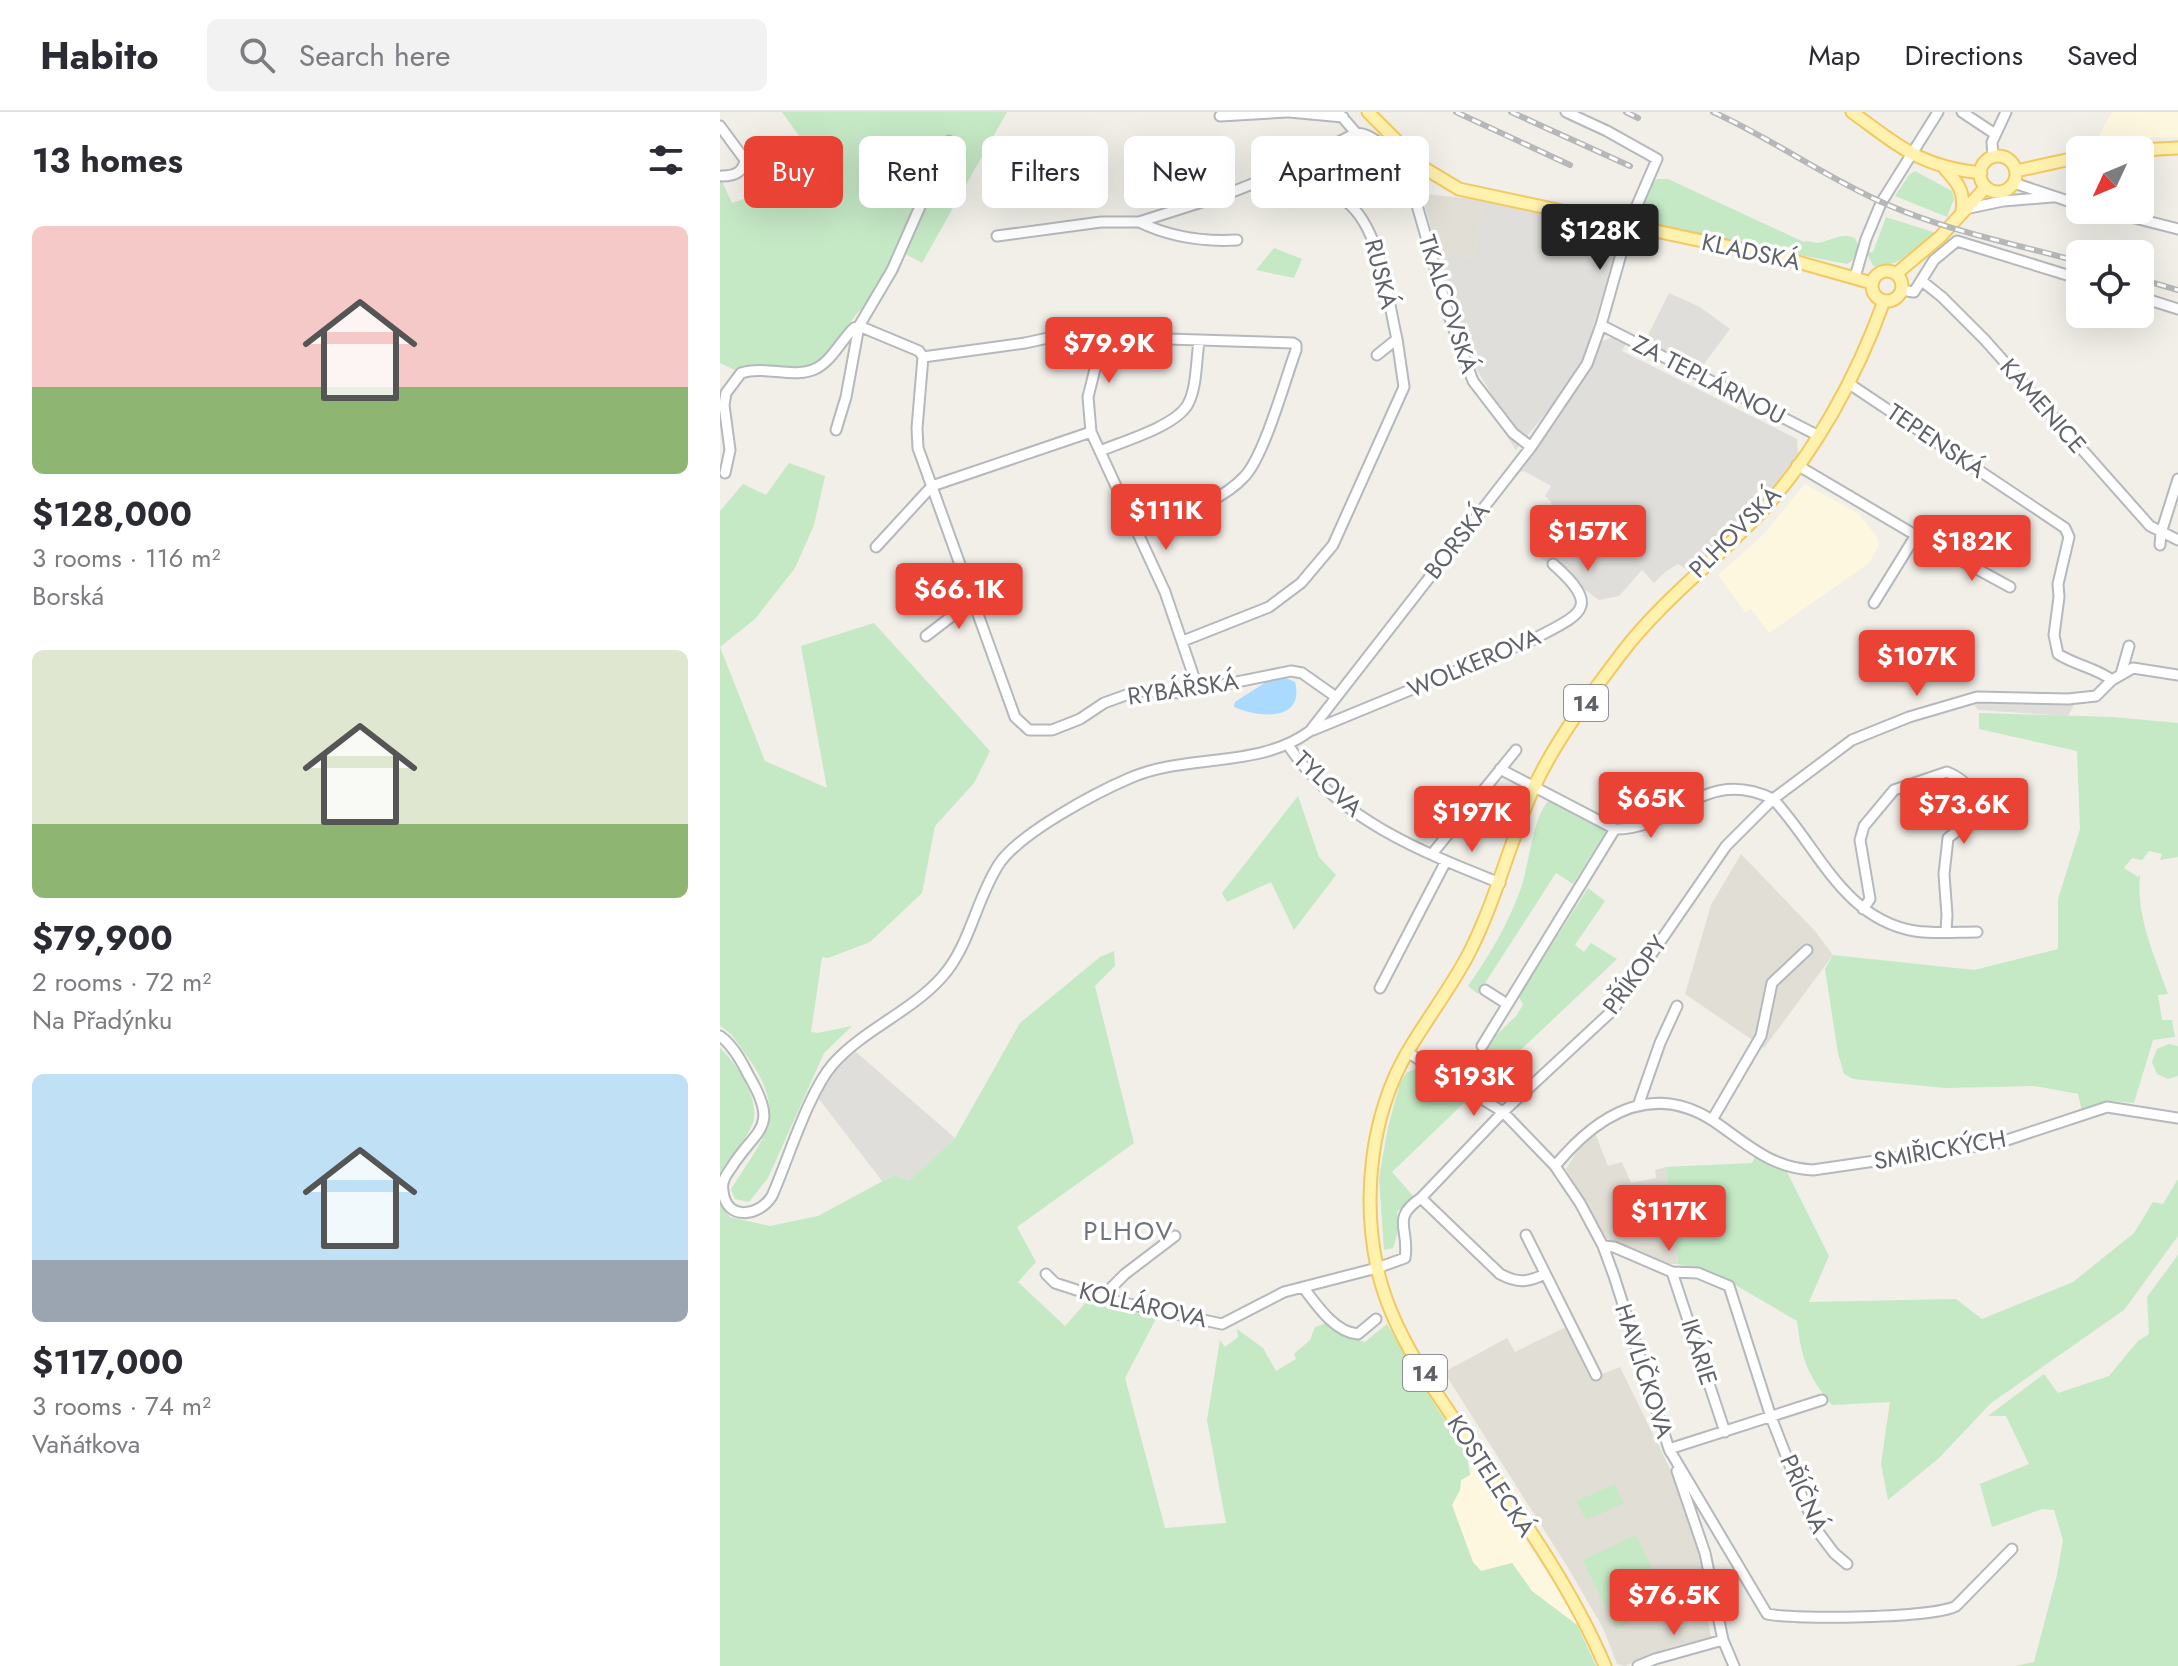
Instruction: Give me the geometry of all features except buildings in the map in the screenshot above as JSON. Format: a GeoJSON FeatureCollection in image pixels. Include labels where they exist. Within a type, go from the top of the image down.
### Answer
{"type":"FeatureCollection","features":[{"type":"Feature","properties":{"kind":"main road","name":"KLADSKÁ"},"geometry":{"type":"LineString","coordinates":[[1368,112],[1392,136]]}},
{"type":"Feature","properties":{"kind":"main road"},"geometry":{"type":"LineString","coordinates":[[1852,112],[1910,154],[1945,169],[1981,173]]}},
{"type":"Feature","properties":{"kind":"main road"},"geometry":{"type":"LineString","coordinates":[[2154,149],[2178,148]]}},
{"type":"Feature","properties":{"kind":"main road"},"geometry":{"type":"LineString","coordinates":[[2015,177],[2010,161],[1993,157],[1984,163],[1981,173],[1986,187],[1992,191],[2005,191],[2015,177],[2066,161]]}},
{"type":"Feature","properties":{"kind":"main road"},"geometry":{"type":"LineString","coordinates":[[1945,169],[1961,187],[1964,199],[1962,210]]}},
{"type":"Feature","properties":{"kind":"main road","name":"KLADSKÁ"},"geometry":{"type":"LineString","coordinates":[[1429,172],[1443,182],[1467,192],[1630,223],[1787,259],[1872,283]]}},
{"type":"Feature","properties":{"kind":"main road"},"geometry":{"type":"LineString","coordinates":[[1897,273],[1902,281],[1901,290],[1895,298],[1884,301],[1875,296],[1872,283],[1877,275],[1883,271],[1897,273],[1940,237],[1986,187]]}},
{"type":"Feature","properties":{"kind":"main road","name":"PLHOVSKÁ"},"geometry":{"type":"LineString","coordinates":[[1534,786],[1556,747],[1622,652],[1681,587],[1762,511],[1797,465],[1848,383],[1884,301]]}},
{"type":"Feature","properties":{"kind":"main road","name":"14"},"geometry":{"type":"LineString","coordinates":[[1500,883],[1534,786]]}},
{"type":"Feature","properties":{"kind":"main road","name":"KOSTELECKÁ"},"geometry":{"type":"LineString","coordinates":[[1500,883],[1465,961],[1407,1052],[1385,1101],[1374,1147],[1372,1213],[1377,1268],[1410,1349],[1568,1591],[1605,1666]]}},
{"type":"Feature","properties":{"kind":"street"},"geometry":{"type":"LineString","coordinates":[[1220,116],[1288,112],[1340,114]]}},
{"type":"Feature","properties":{"kind":"street","name":"BORSKÁ"},"geometry":{"type":"LineString","coordinates":[[1288,745],[1310,731],[1531,447],[1587,364],[1630,223],[1655,164],[1607,131],[1566,112]]}},
{"type":"Feature","properties":{"kind":"street"},"geometry":{"type":"LineString","coordinates":[[1855,277],[1881,203],[1938,112]]}},
{"type":"Feature","properties":{"kind":"street"},"geometry":{"type":"LineString","coordinates":[[1962,112],[1995,134]]}},
{"type":"Feature","properties":{"kind":"street"},"geometry":{"type":"LineString","coordinates":[[1993,157],[1992,143],[2006,112]]}},
{"type":"Feature","properties":{"kind":"street","name":"TKALCOVSKÁ"},"geometry":{"type":"LineString","coordinates":[[1340,114],[1356,133],[1368,136]]}},
{"type":"Feature","properties":{"kind":"street"},"geometry":{"type":"LineString","coordinates":[[720,126],[744,159]]}},
{"type":"Feature","properties":{"kind":"street"},"geometry":{"type":"LineString","coordinates":[[1350,136],[1356,133]]}},
{"type":"Feature","properties":{"kind":"street"},"geometry":{"type":"LineString","coordinates":[[722,176],[737,174],[744,164]]}},
{"type":"Feature","properties":{"kind":"street"},"geometry":{"type":"LineString","coordinates":[[2015,177],[2052,197],[2066,200]]}},
{"type":"Feature","properties":{"kind":"street"},"geometry":{"type":"LineString","coordinates":[[997,236],[1101,222],[1139,222],[1251,184]]}},
{"type":"Feature","properties":{"kind":"street"},"geometry":{"type":"LineString","coordinates":[[1962,210],[2003,201],[2052,197]]}},
{"type":"Feature","properties":{"kind":"street"},"geometry":{"type":"LineString","coordinates":[[836,430],[846,397],[859,326],[892,270],[919,208]]}},
{"type":"Feature","properties":{"kind":"street","name":"RUSKÁ"},"geometry":{"type":"LineString","coordinates":[[1183,641],[1269,607],[1301,583],[1333,545],[1404,387],[1397,339],[1373,239],[1364,218],[1352,208]]}},
{"type":"Feature","properties":{"kind":"street","name":"TKALCOVSKÁ"},"geometry":{"type":"LineString","coordinates":[[1418,208],[1449,316],[1473,381],[1513,433],[1531,447]]}},
{"type":"Feature","properties":{"kind":"street"},"geometry":{"type":"LineString","coordinates":[[1139,222],[1170,234],[1211,241],[1237,240]]}},
{"type":"Feature","properties":{"kind":"street"},"geometry":{"type":"LineString","coordinates":[[2154,223],[2178,229]]}},
{"type":"Feature","properties":{"kind":"street"},"geometry":{"type":"LineString","coordinates":[[1901,290],[1913,293],[1934,260],[1957,241],[2066,275]]}},
{"type":"Feature","properties":{"kind":"street","name":"KAMENICE"},"geometry":{"type":"LineString","coordinates":[[1920,283],[1942,297],[1985,340],[2142,517],[2161,533]]}},
{"type":"Feature","properties":{"kind":"street"},"geometry":{"type":"LineString","coordinates":[[2154,301],[2178,309]]}},
{"type":"Feature","properties":{"kind":"street","name":"ZA TEPLÁRNOU"},"geometry":{"type":"LineString","coordinates":[[1601,325],[1817,435]]}},
{"type":"Feature","properties":{"kind":"street"},"geometry":{"type":"LineString","coordinates":[[725,473],[730,441],[724,405],[726,393],[741,373],[762,369],[795,372],[817,369],[859,326],[919,351],[923,357],[1025,343],[1080,331],[1103,337],[1296,345],[1257,457],[1246,476],[1218,497],[1138,531]]}},
{"type":"Feature","properties":{"kind":"street"},"geometry":{"type":"LineString","coordinates":[[1103,337],[1088,397],[1091,432],[1138,531],[1183,641],[1198,689]]}},
{"type":"Feature","properties":{"kind":"street","name":"RUSKÁ"},"geometry":{"type":"LineString","coordinates":[[1377,355],[1397,339]]}},
{"type":"Feature","properties":{"kind":"street"},"geometry":{"type":"LineString","coordinates":[[1100,451],[1160,426],[1184,410],[1192,395],[1199,342]]}},
{"type":"Feature","properties":{"kind":"street","name":"RYBÁŘSKÁ"},"geometry":{"type":"LineString","coordinates":[[923,357],[916,435],[918,448],[1015,717],[1029,730],[1052,730],[1080,719],[1104,703],[1137,691],[1182,693],[1291,671],[1302,673],[1336,697]]}},
{"type":"Feature","properties":{"kind":"street","name":"TEPENSKÁ"},"geometry":{"type":"LineString","coordinates":[[1848,383],[2065,528],[2069,537],[2058,584],[2054,635],[2058,654],[2071,662],[2117,677]]}},
{"type":"Feature","properties":{"kind":"street"},"geometry":{"type":"LineString","coordinates":[[876,547],[932,486],[1091,432]]}},
{"type":"Feature","properties":{"kind":"street"},"geometry":{"type":"LineString","coordinates":[[1797,465],[2010,587]]}},
{"type":"Feature","properties":{"kind":"street"},"geometry":{"type":"LineString","coordinates":[[2160,545],[2178,479]]}},
{"type":"Feature","properties":{"kind":"street"},"geometry":{"type":"LineString","coordinates":[[2161,533],[2178,540]]}},
{"type":"Feature","properties":{"kind":"street"},"geometry":{"type":"LineString","coordinates":[[1874,603],[1916,535]]}},
{"type":"Feature","properties":{"kind":"street","name":"WOLKEROVA"},"geometry":{"type":"LineString","coordinates":[[1310,731],[1534,639],[1569,620],[1578,613],[1582,597],[1575,583],[1553,564]]}},
{"type":"Feature","properties":{"kind":"street"},"geometry":{"type":"LineString","coordinates":[[926,636],[973,600]]}},
{"type":"Feature","properties":{"kind":"street"},"geometry":{"type":"LineString","coordinates":[[2117,677],[2129,646]]}},
{"type":"Feature","properties":{"kind":"street"},"geometry":{"type":"LineString","coordinates":[[1773,799],[1852,740],[1909,717],[1977,697],[2068,699],[2096,696],[2117,677],[2133,668],[2178,675]]}},
{"type":"Feature","properties":{"kind":"street"},"geometry":{"type":"LineString","coordinates":[[720,1036],[727,1041],[746,1070],[764,1107],[764,1121],[759,1133],[735,1162],[722,1186],[728,1205],[738,1212],[749,1214],[766,1206],[823,1077],[856,1043],[943,976],[968,933],[998,865],[1009,851],[1101,791],[1133,776],[1288,745]]}},
{"type":"Feature","properties":{"kind":"street","name":"TYLOVA"},"geometry":{"type":"LineString","coordinates":[[1288,745],[1306,768],[1351,809],[1397,838],[1500,883]]}},
{"type":"Feature","properties":{"kind":"street"},"geometry":{"type":"LineString","coordinates":[[1432,854],[1516,750]]}},
{"type":"Feature","properties":{"kind":"street"},"geometry":{"type":"LineString","coordinates":[[1500,769],[1615,829],[1628,830],[1644,825],[1694,798],[1717,791],[1738,789],[1757,792],[1773,799],[1840,888],[1880,921],[1919,932],[1977,932]]}},
{"type":"Feature","properties":{"kind":"street"},"geometry":{"type":"LineString","coordinates":[[1863,909],[1870,899],[1861,833],[1887,798],[1902,786],[1947,772],[1969,787],[1980,805],[1974,818],[1948,838],[1944,874],[1946,931]]}},
{"type":"Feature","properties":{"kind":"street","name":"PŘÍKOPY"},"geometry":{"type":"LineString","coordinates":[[1377,1268],[1405,1258],[1405,1210],[1421,1198],[1503,1112],[1613,1010],[1726,846],[1773,799]]}},
{"type":"Feature","properties":{"kind":"street"},"geometry":{"type":"LineString","coordinates":[[1482,1046],[1615,829]]}},
{"type":"Feature","properties":{"kind":"street"},"geometry":{"type":"LineString","coordinates":[[1380,988],[1446,861]]}},
{"type":"Feature","properties":{"kind":"street"},"geometry":{"type":"LineString","coordinates":[[1712,1120],[1761,1036],[1772,983],[1807,950]]}},
{"type":"Feature","properties":{"kind":"street"},"geometry":{"type":"LineString","coordinates":[[1485,990],[1507,1004]]}},
{"type":"Feature","properties":{"kind":"street"},"geometry":{"type":"LineString","coordinates":[[1555,1166],[1576,1140],[1639,1103],[1677,1006]]}},
{"type":"Feature","properties":{"kind":"street","name":"HAVLÍČKOVA"},"geometry":{"type":"LineString","coordinates":[[1407,1052],[1503,1112],[1555,1166],[1580,1203],[1603,1246],[1669,1449],[1763,1610],[1772,1615],[1815,1616],[1946,1611],[1956,1606],[2012,1549]]}},
{"type":"Feature","properties":{"kind":"street","name":"SMIŘICKÝCH"},"geometry":{"type":"LineString","coordinates":[[1639,1103],[1682,1107],[1712,1120],[1769,1160],[1797,1169],[1813,1170],[1998,1143],[2107,1107],[2178,1118]]}},
{"type":"Feature","properties":{"kind":"street"},"geometry":{"type":"LineString","coordinates":[[1421,1198],[1500,1274],[1513,1281],[1524,1282],[1545,1274]]}},
{"type":"Feature","properties":{"kind":"street"},"geometry":{"type":"LineString","coordinates":[[1526,1235],[1596,1375]]}},
{"type":"Feature","properties":{"kind":"street"},"geometry":{"type":"LineString","coordinates":[[1101,1298],[1107,1289],[1175,1236]]}},
{"type":"Feature","properties":{"kind":"street"},"geometry":{"type":"LineString","coordinates":[[1603,1246],[1614,1247],[1672,1272]]}},
{"type":"Feature","properties":{"kind":"street","name":"KOLLÁROVA"},"geometry":{"type":"LineString","coordinates":[[1046,1274],[1055,1283],[1101,1298],[1222,1324],[1284,1292],[1377,1268]]}},
{"type":"Feature","properties":{"kind":"street","name":"PŘÍČNÁ"},"geometry":{"type":"LineString","coordinates":[[1672,1272],[1698,1273],[1729,1286],[1771,1417],[1819,1533],[1847,1564]]}},
{"type":"Feature","properties":{"kind":"street","name":"IKÁRIE"},"geometry":{"type":"LineString","coordinates":[[1672,1272],[1725,1432]]}},
{"type":"Feature","properties":{"kind":"street"},"geometry":{"type":"LineString","coordinates":[[1303,1287],[1330,1318],[1351,1333],[1358,1334],[1376,1319]]}},
{"type":"Feature","properties":{"kind":"street"},"geometry":{"type":"LineString","coordinates":[[1734,1666],[1723,1640],[1710,1570],[1669,1449],[1822,1400]]}},
{"type":"Feature","properties":{"kind":"street"},"geometry":{"type":"LineString","coordinates":[[1638,1666],[1723,1640]]}},
{"type":"Feature","properties":{"kind":"shaded area"},"geometry":{"type":"Polygon","coordinates":[[[2112,112],[2178,112],[2178,137],[2099,136],[2112,112]]]}},
{"type":"Feature","properties":{"kind":"shaded area"},"geometry":{"type":"Polygon","coordinates":[[[1429,194],[1484,200],[1472,258],[1438,252],[1425,208],[1429,208],[1429,194]]]}},
{"type":"Feature","properties":{"kind":"shaded area"},"geometry":{"type":"Polygon","coordinates":[[[1484,200],[1614,232],[1616,249],[1585,355],[1570,383],[1516,450],[1504,432],[1496,402],[1474,365],[1438,252],[1472,258],[1484,200]]]}},
{"type":"Feature","properties":{"kind":"shaded area"},"geometry":{"type":"Polygon","coordinates":[[[1669,293],[1700,307],[1730,329],[1701,368],[1645,341],[1669,293]]]}},
{"type":"Feature","properties":{"kind":"shaded area"},"geometry":{"type":"Polygon","coordinates":[[[1613,337],[1627,341],[1622,351],[1797,439],[1798,454],[1758,509],[1689,571],[1678,564],[1654,583],[1642,570],[1619,596],[1599,600],[1531,551],[1553,518],[1551,502],[1545,496],[1551,486],[1524,471],[1516,473],[1557,419],[1590,368],[1600,342],[1613,337]]]}},
{"type":"Feature","properties":{"kind":"shaded area"},"geometry":{"type":"Polygon","coordinates":[[[1805,484],[1859,514],[1877,537],[1879,545],[1869,563],[1769,633],[1751,609],[1745,612],[1718,575],[1762,536],[1805,484]]]}},
{"type":"Feature","properties":{"kind":"shaded area"},"geometry":{"type":"Polygon","coordinates":[[[1979,697],[2075,703],[2068,716],[1978,710],[1975,706],[1979,697]]]}},
{"type":"Feature","properties":{"kind":"shaded area"},"geometry":{"type":"Polygon","coordinates":[[[1741,854],[1815,931],[1833,955],[1764,1048],[1685,994],[1711,905],[1741,854]]]}},
{"type":"Feature","properties":{"kind":"shaded area"},"geometry":{"type":"Polygon","coordinates":[[[856,1052],[955,1138],[909,1181],[894,1175],[882,1181],[819,1099],[826,1080],[843,1060],[856,1052]]]}},
{"type":"Feature","properties":{"kind":"shaded area"},"geometry":{"type":"Polygon","coordinates":[[[1595,1133],[1608,1166],[1622,1162],[1631,1183],[1656,1178],[1655,1170],[1666,1167],[1678,1264],[1661,1264],[1607,1239],[1566,1169],[1579,1148],[1595,1133]]]}},
{"type":"Feature","properties":{"kind":"shaded area"},"geometry":{"type":"Polygon","coordinates":[[[1566,1327],[1590,1379],[1620,1367],[1672,1473],[1706,1571],[1699,1573],[1711,1637],[1668,1648],[1625,1666],[1617,1664],[1603,1628],[1567,1566],[1444,1372],[1507,1338],[1515,1352],[1566,1327]]]}},
{"type":"Feature","properties":{"kind":"shaded area"},"geometry":{"type":"Polygon","coordinates":[[[1475,1462],[1580,1627],[1532,1591],[1512,1563],[1481,1571],[1472,1562],[1452,1505],[1460,1490],[1461,1480],[1470,1475],[1475,1462]]]}},
{"type":"Feature","properties":{"kind":"green space"},"geometry":{"type":"Polygon","coordinates":[[[782,112],[1007,112],[993,136],[982,136],[982,156],[966,185],[966,136],[859,136],[859,208],[953,208],[922,263],[898,250],[868,306],[858,312],[826,356],[806,368],[735,370],[720,363],[720,177],[732,203],[744,199],[744,208],[843,208],[843,136],[799,136],[782,112]]]}},
{"type":"Feature","properties":{"kind":"green space"},"geometry":{"type":"Polygon","coordinates":[[[1915,171],[1952,191],[1954,199],[1947,217],[1895,196],[1915,171]]]}},
{"type":"Feature","properties":{"kind":"green space"},"geometry":{"type":"Polygon","coordinates":[[[1657,179],[1668,179],[1804,242],[1848,236],[1855,238],[1859,247],[1847,264],[1651,226],[1644,201],[1657,179]]]}},
{"type":"Feature","properties":{"kind":"green space"},"geometry":{"type":"Polygon","coordinates":[[[1886,217],[1936,233],[1899,260],[1873,266],[1867,253],[1873,252],[1886,217]]]}},
{"type":"Feature","properties":{"kind":"green space"},"geometry":{"type":"Polygon","coordinates":[[[1274,248],[1302,259],[1294,278],[1256,270],[1274,248]]]}},
{"type":"Feature","properties":{"kind":"green space"},"geometry":{"type":"Polygon","coordinates":[[[789,463],[825,476],[814,525],[795,568],[755,619],[720,647],[720,511],[743,484],[766,495],[789,463]]]}},
{"type":"Feature","properties":{"kind":"green space"},"geometry":{"type":"Polygon","coordinates":[[[874,623],[990,751],[974,783],[935,826],[922,893],[870,942],[828,958],[822,957],[811,1032],[852,1026],[824,1053],[768,1178],[749,1202],[735,1199],[731,1189],[761,1140],[769,1112],[768,1096],[761,1079],[736,1041],[720,1026],[720,647],[765,761],[827,788],[801,646],[874,623]]]}},
{"type":"Feature","properties":{"kind":"green space"},"geometry":{"type":"Polygon","coordinates":[[[1979,713],[2113,717],[2178,723],[2178,857],[2160,860],[2162,854],[2149,851],[2142,860],[2132,858],[2124,868],[2138,877],[2140,875],[2143,921],[2168,994],[2158,995],[2162,1020],[2172,1020],[2175,1037],[2153,1040],[2134,1103],[2111,1101],[2082,1111],[2078,1094],[2035,1086],[1946,1088],[1853,1079],[1844,1074],[1825,969],[1833,955],[1974,970],[2058,949],[2058,899],[2080,829],[2077,751],[1979,729],[1979,713]]]}},
{"type":"Feature","properties":{"kind":"green space"},"geometry":{"type":"Polygon","coordinates":[[[1298,796],[1319,857],[1336,875],[1294,930],[1271,882],[1227,902],[1222,893],[1298,796]]]}},
{"type":"Feature","properties":{"kind":"green space"},"geometry":{"type":"Polygon","coordinates":[[[1549,800],[1606,831],[1573,884],[1556,873],[1478,994],[1468,986],[1510,914],[1521,888],[1535,829],[1549,800]]]}},
{"type":"Feature","properties":{"kind":"green space"},"geometry":{"type":"Polygon","coordinates":[[[1588,888],[1605,901],[1575,945],[1584,952],[1591,943],[1617,959],[1495,1074],[1476,1055],[1516,1016],[1523,1005],[1519,997],[1588,888]]]}},
{"type":"Feature","properties":{"kind":"green space"},"geometry":{"type":"Polygon","coordinates":[[[1114,951],[1115,966],[1095,986],[1134,1143],[1017,1227],[1036,1262],[1018,1282],[1065,1326],[1089,1299],[1097,1305],[1158,1315],[1125,1378],[1165,1528],[1226,1523],[1207,1420],[1220,1340],[1225,1347],[1238,1337],[1237,1329],[1263,1348],[1276,1371],[1296,1359],[1294,1354],[1310,1340],[1315,1327],[1330,1322],[1338,1333],[1365,1342],[1387,1324],[1466,1451],[1470,1475],[1461,1480],[1460,1490],[1452,1505],[1473,1562],[1481,1571],[1512,1563],[1532,1591],[1577,1625],[1596,1666],[720,1666],[720,1203],[730,1217],[770,1226],[818,1216],[894,1175],[909,1181],[955,1138],[1020,1023],[1100,957],[1114,951]]]}},
{"type":"Feature","properties":{"kind":"green space"},"geometry":{"type":"Polygon","coordinates":[[[2169,1044],[2178,1046],[2178,1076],[2168,1079],[2157,1074],[2152,1062],[2157,1049],[2169,1044]]]}},
{"type":"Feature","properties":{"kind":"green space"},"geometry":{"type":"Polygon","coordinates":[[[720,1048],[734,1063],[746,1084],[754,1105],[754,1115],[745,1137],[720,1172],[720,1048]]]}},
{"type":"Feature","properties":{"kind":"green space"},"geometry":{"type":"Polygon","coordinates":[[[1422,1070],[1468,1099],[1392,1172],[1413,1196],[1397,1212],[1398,1231],[1393,1248],[1384,1250],[1379,1178],[1400,1083],[1406,1073],[1422,1070]]]}},
{"type":"Feature","properties":{"kind":"green space"},"geometry":{"type":"Polygon","coordinates":[[[1755,1157],[1786,1170],[1829,1256],[1809,1302],[1956,1299],[1982,1319],[2073,1282],[2134,1233],[2153,1202],[2163,1204],[2178,1179],[2178,1236],[2124,1310],[1991,1403],[1939,1458],[1888,1500],[1881,1464],[1890,1402],[1832,1405],[1807,1366],[1797,1321],[1715,1273],[1678,1264],[1666,1167],[1752,1163],[1755,1157]]]}},
{"type":"Feature","properties":{"kind":"green space"},"geometry":{"type":"Polygon","coordinates":[[[2178,1255],[2178,1666],[2015,1666],[2034,1662],[2063,1540],[2054,1510],[2042,1509],[1992,1527],[1980,1484],[2029,1464],[2006,1416],[1988,1416],[2044,1374],[2058,1393],[2109,1376],[2138,1341],[2149,1334],[2147,1297],[2178,1255]]]}},
{"type":"Feature","properties":{"kind":"green space"},"geometry":{"type":"Polygon","coordinates":[[[1615,1484],[1624,1503],[1586,1520],[1577,1501],[1615,1484]]]}},
{"type":"Feature","properties":{"kind":"green space"},"geometry":{"type":"Polygon","coordinates":[[[1636,1535],[1669,1604],[1616,1629],[1583,1560],[1636,1535]]]}},
{"type":"Feature","properties":{"kind":"water"},"geometry":{"type":"Polygon","coordinates":[[[1286,678],[1295,682],[1296,695],[1287,710],[1267,714],[1234,707],[1235,702],[1266,682],[1286,678]]]}},
{"type":"Feature","properties":{"kind":"railway"},"geometry":{"type":"LineString","coordinates":[[1456,112],[1570,165]]}},
{"type":"Feature","properties":{"kind":"railway"},"geometry":{"type":"LineString","coordinates":[[1511,112],[1630,166]]}},
{"type":"Feature","properties":{"kind":"railway"},"geometry":{"type":"LineString","coordinates":[[1626,112],[1638,118]]}},
{"type":"Feature","properties":{"kind":"railway"},"geometry":{"type":"LineString","coordinates":[[1713,112],[1864,194],[1909,214],[2066,258]]}},
{"type":"Feature","properties":{"kind":"railway"},"geometry":{"type":"LineString","coordinates":[[2154,283],[2178,290]]}},
{"type":"Feature","properties":{"kind":"district","name":"PLHOV"},"geometry":{"type":"Point","coordinates":[1129,1231]}}]}
